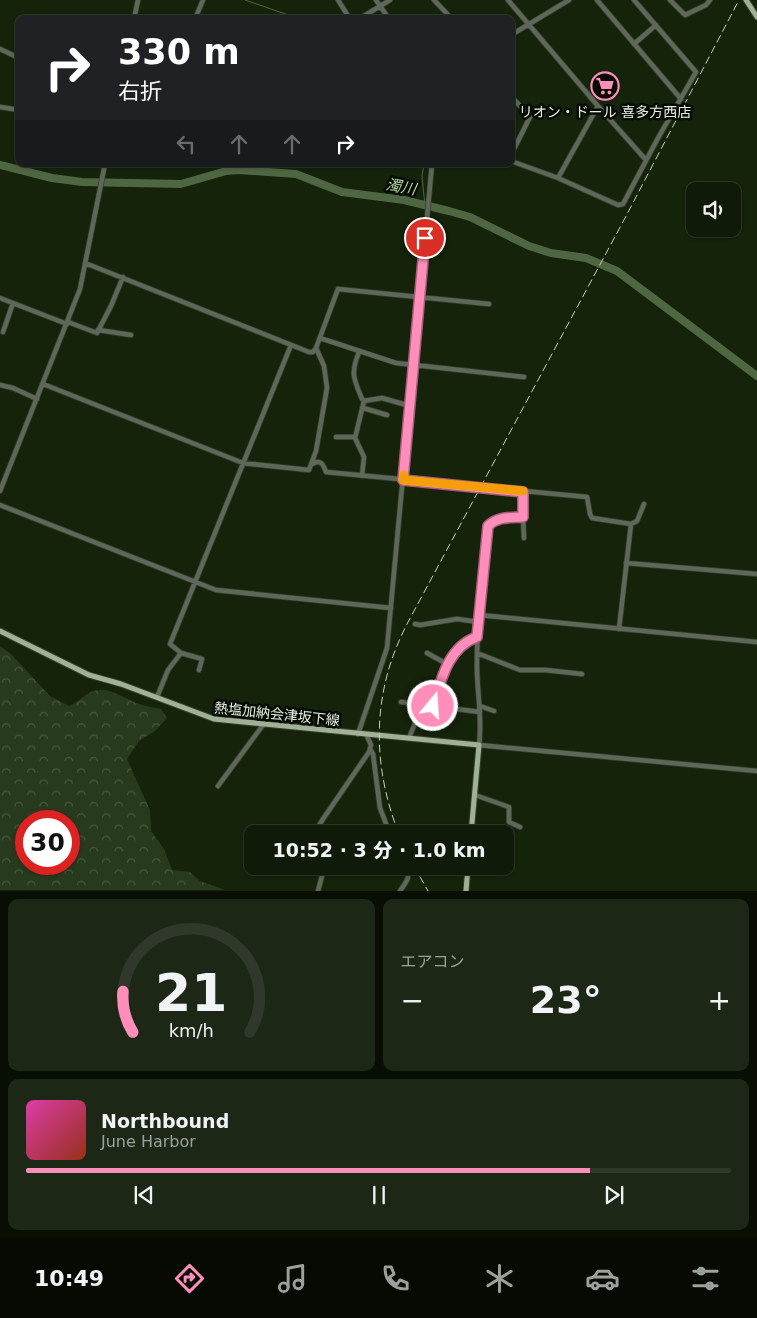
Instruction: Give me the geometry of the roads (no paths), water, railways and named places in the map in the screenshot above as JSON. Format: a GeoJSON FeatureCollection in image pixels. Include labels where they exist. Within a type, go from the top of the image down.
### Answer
{"type":"FeatureCollection","features":[{"type":"Feature","properties":{"kind":"main road"},"geometry":{"type":"LineString","coordinates":[[746,0],[757,17]]}},
{"type":"Feature","properties":{"kind":"main road","name":"熱塩加納会津坂下線"},"geometry":{"type":"LineString","coordinates":[[0,631],[79,670],[157,697],[214,720],[479,745]]}},
{"type":"Feature","properties":{"kind":"main road"},"geometry":{"type":"LineString","coordinates":[[472,825],[479,745]]}},
{"type":"Feature","properties":{"kind":"main road"},"geometry":{"type":"LineString","coordinates":[[466,890],[467,875]]}},
{"type":"Feature","properties":{"kind":"street"},"geometry":{"type":"LineString","coordinates":[[135,15],[138,0]]}},
{"type":"Feature","properties":{"kind":"street"},"geometry":{"type":"LineString","coordinates":[[197,15],[203,0]]}},
{"type":"Feature","properties":{"kind":"street"},"geometry":{"type":"LineString","coordinates":[[338,0],[347,15]]}},
{"type":"Feature","properties":{"kind":"street"},"geometry":{"type":"LineString","coordinates":[[376,0],[387,15]]}},
{"type":"Feature","properties":{"kind":"street"},"geometry":{"type":"LineString","coordinates":[[366,15],[390,0]]}},
{"type":"Feature","properties":{"kind":"street"},"geometry":{"type":"LineString","coordinates":[[434,0],[448,15]]}},
{"type":"Feature","properties":{"kind":"street"},"geometry":{"type":"LineString","coordinates":[[508,0],[646,160]]}},
{"type":"Feature","properties":{"kind":"street"},"geometry":{"type":"LineString","coordinates":[[515,33],[569,0]]}},
{"type":"Feature","properties":{"kind":"street"},"geometry":{"type":"LineString","coordinates":[[597,0],[681,99]]}},
{"type":"Feature","properties":{"kind":"street"},"geometry":{"type":"LineString","coordinates":[[515,162],[621,206],[696,72],[634,0]]}},
{"type":"Feature","properties":{"kind":"street"},"geometry":{"type":"LineString","coordinates":[[670,0],[685,15],[708,1]]}},
{"type":"Feature","properties":{"kind":"street"},"geometry":{"type":"LineString","coordinates":[[634,44],[656,24]]}},
{"type":"Feature","properties":{"kind":"street"},"geometry":{"type":"LineString","coordinates":[[0,49],[15,56]]}},
{"type":"Feature","properties":{"kind":"street"},"geometry":{"type":"LineString","coordinates":[[515,100],[530,117],[515,147]]}},
{"type":"Feature","properties":{"kind":"street"},"geometry":{"type":"LineString","coordinates":[[558,178],[598,106]]}},
{"type":"Feature","properties":{"kind":"street"},"geometry":{"type":"LineString","coordinates":[[0,107],[15,109]]}},
{"type":"Feature","properties":{"kind":"street"},"geometry":{"type":"LineString","coordinates":[[0,491],[80,289],[104,167]]}},
{"type":"Feature","properties":{"kind":"street"},"geometry":{"type":"LineString","coordinates":[[358,734],[386,656],[432,167]]}},
{"type":"Feature","properties":{"kind":"street"},"geometry":{"type":"LineString","coordinates":[[85,263],[309,352],[313,352],[316,348],[338,290],[490,304]]}},
{"type":"Feature","properties":{"kind":"street"},"geometry":{"type":"LineString","coordinates":[[0,298],[96,333],[111,306],[123,277]]}},
{"type":"Feature","properties":{"kind":"street"},"geometry":{"type":"LineString","coordinates":[[3,332],[14,303]]}},
{"type":"Feature","properties":{"kind":"street"},"geometry":{"type":"LineString","coordinates":[[98,330],[131,335]]}},
{"type":"Feature","properties":{"kind":"street"},"geometry":{"type":"LineString","coordinates":[[320,338],[392,363],[524,377]]}},
{"type":"Feature","properties":{"kind":"street"},"geometry":{"type":"LineString","coordinates":[[199,670],[202,659],[181,653],[170,644],[291,345]]}},
{"type":"Feature","properties":{"kind":"street"},"geometry":{"type":"LineString","coordinates":[[43,384],[243,463],[304,471],[309,470],[312,464],[321,427],[327,388],[324,366],[316,348]]}},
{"type":"Feature","properties":{"kind":"street"},"geometry":{"type":"LineString","coordinates":[[359,352],[353,376],[364,401],[355,438],[364,457],[362,476]]}},
{"type":"Feature","properties":{"kind":"street"},"geometry":{"type":"LineString","coordinates":[[0,385],[13,388],[37,399]]}},
{"type":"Feature","properties":{"kind":"street"},"geometry":{"type":"LineString","coordinates":[[364,401],[382,398],[410,406]]}},
{"type":"Feature","properties":{"kind":"street"},"geometry":{"type":"LineString","coordinates":[[363,408],[387,415]]}},
{"type":"Feature","properties":{"kind":"street"},"geometry":{"type":"LineString","coordinates":[[336,437],[355,438]]}},
{"type":"Feature","properties":{"kind":"street"},"geometry":{"type":"LineString","coordinates":[[312,464],[316,461],[324,464],[326,472],[587,497],[592,518],[631,524],[637,521],[644,504]]}},
{"type":"Feature","properties":{"kind":"street"},"geometry":{"type":"LineString","coordinates":[[523,492],[524,538]]}},
{"type":"Feature","properties":{"kind":"street"},"geometry":{"type":"LineString","coordinates":[[0,505],[216,590],[391,608]]}},
{"type":"Feature","properties":{"kind":"street"},"geometry":{"type":"LineString","coordinates":[[523,517],[500,518],[488,526],[477,637],[481,730],[479,745],[757,771]]}},
{"type":"Feature","properties":{"kind":"street"},"geometry":{"type":"LineString","coordinates":[[620,629],[631,524]]}},
{"type":"Feature","properties":{"kind":"street"},"geometry":{"type":"LineString","coordinates":[[626,563],[757,574]]}},
{"type":"Feature","properties":{"kind":"street"},"geometry":{"type":"LineString","coordinates":[[480,616],[757,642]]}},
{"type":"Feature","properties":{"kind":"street"},"geometry":{"type":"LineString","coordinates":[[415,624],[422,625],[459,619],[479,622]]}},
{"type":"Feature","properties":{"kind":"street"},"geometry":{"type":"LineString","coordinates":[[433,706],[447,664],[467,641],[477,637]]}},
{"type":"Feature","properties":{"kind":"street"},"geometry":{"type":"LineString","coordinates":[[427,652],[447,664]]}},
{"type":"Feature","properties":{"kind":"street"},"geometry":{"type":"LineString","coordinates":[[157,697],[168,670],[181,653]]}},
{"type":"Feature","properties":{"kind":"street"},"geometry":{"type":"LineString","coordinates":[[477,653],[520,670],[545,670],[582,674]]}},
{"type":"Feature","properties":{"kind":"street"},"geometry":{"type":"LineString","coordinates":[[401,702],[480,712]]}},
{"type":"Feature","properties":{"kind":"street"},"geometry":{"type":"LineString","coordinates":[[480,706],[494,711]]}},
{"type":"Feature","properties":{"kind":"street"},"geometry":{"type":"LineString","coordinates":[[409,738],[416,721]]}},
{"type":"Feature","properties":{"kind":"street"},"geometry":{"type":"LineString","coordinates":[[218,786],[262,725]]}},
{"type":"Feature","properties":{"kind":"street"},"geometry":{"type":"LineString","coordinates":[[319,825],[370,749],[371,745],[366,734]]}},
{"type":"Feature","properties":{"kind":"street"},"geometry":{"type":"LineString","coordinates":[[370,749],[373,754],[380,808],[387,825]]}},
{"type":"Feature","properties":{"kind":"street"},"geometry":{"type":"LineString","coordinates":[[475,795],[509,807],[509,822],[520,827]]}},
{"type":"Feature","properties":{"kind":"street"},"geometry":{"type":"LineString","coordinates":[[318,890],[322,875]]}},
{"type":"Feature","properties":{"kind":"street"},"geometry":{"type":"LineString","coordinates":[[400,890],[409,878],[409,875]]}},
{"type":"Feature","properties":{"kind":"waterway"},"geometry":{"type":"LineString","coordinates":[[245,0],[288,15]]}},
{"type":"Feature","properties":{"kind":"waterway","name":"濁川"},"geometry":{"type":"LineString","coordinates":[[0,165],[52,178],[82,182],[181,184],[226,171],[238,170],[296,174],[342,192],[404,200],[449,211],[470,217],[529,246],[551,253],[586,258],[617,271],[757,376]]}},
{"type":"Feature","properties":{"kind":"waterway"},"geometry":{"type":"LineString","coordinates":[[424,167],[422,176],[425,206]]}},
{"type":"Feature","properties":{"kind":"railway"},"geometry":{"type":"LineString","coordinates":[[396,825],[385,790],[381,768],[380,723],[386,678],[396,648],[407,624],[625,218],[739,0]]}},
{"type":"Feature","properties":{"kind":"railway"},"geometry":{"type":"LineString","coordinates":[[419,875],[428,891]]}},
{"type":"Feature","properties":{"kind":"place","name":"リオン・ドール 喜多方西店"},"geometry":{"type":"Point","coordinates":[605,86]}}]}
